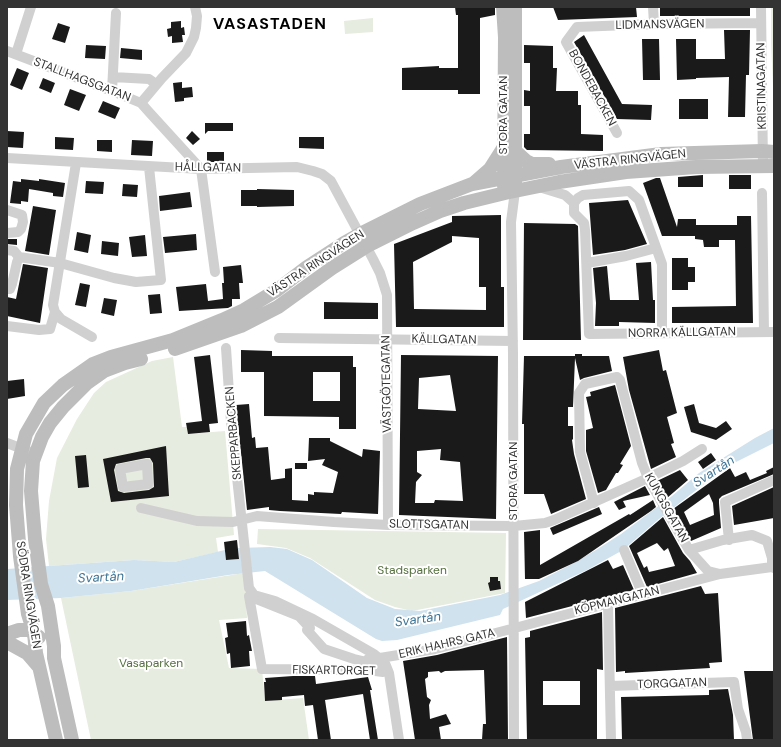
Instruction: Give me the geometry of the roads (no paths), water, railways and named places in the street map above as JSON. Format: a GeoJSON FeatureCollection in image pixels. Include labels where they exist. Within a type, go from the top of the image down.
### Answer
{"type":"FeatureCollection","features":[{"type":"Feature","properties":{"kind":"main road","name":"STORA GATAN"},"geometry":{"type":"LineString","coordinates":[[503,7],[510,148]]}},
{"type":"Feature","properties":{"kind":"main road","name":"STORA GATAN"},"geometry":{"type":"LineString","coordinates":[[509,184],[515,7]]}},
{"type":"Feature","properties":{"kind":"main road"},"geometry":{"type":"LineString","coordinates":[[472,184],[490,169],[510,148],[532,164],[556,164],[561,167]]}},
{"type":"Feature","properties":{"kind":"main road","name":"VÄSTRA RINGVÄGEN"},"geometry":{"type":"LineString","coordinates":[[29,451],[26,434],[44,403],[70,379],[93,364],[111,357],[173,340],[222,320],[257,302],[286,284],[307,267],[344,243],[364,240],[413,223],[450,208],[451,203],[561,167],[660,154],[768,151]]}},
{"type":"Feature","properties":{"kind":"main road","name":"VÄSTRA RINGVÄGEN"},"geometry":{"type":"LineString","coordinates":[[364,240],[415,206],[472,184],[509,184],[537,187],[633,171],[696,167],[768,166]]}},
{"type":"Feature","properties":{"kind":"main road","name":"SÖDRA RINGVÄGEN"},"geometry":{"type":"LineString","coordinates":[[29,451],[18,469],[16,505],[21,563],[36,605],[54,646],[54,658],[72,740]]}},
{"type":"Feature","properties":{"kind":"main road","name":"SÖDRA RINGVÄGEN"},"geometry":{"type":"LineString","coordinates":[[29,451],[34,461],[31,491],[34,539],[42,584],[36,605],[34,633],[36,653],[56,740]]}},
{"type":"Feature","properties":{"kind":"main road"},"geometry":{"type":"LineString","coordinates":[[11,634],[26,621],[36,605]]}},
{"type":"Feature","properties":{"kind":"main road"},"geometry":{"type":"LineString","coordinates":[[11,634],[29,630],[42,639],[54,658]]}},
{"type":"Feature","properties":{"kind":"main road"},"geometry":{"type":"LineString","coordinates":[[7,642],[27,653],[40,668]]}},
{"type":"Feature","properties":{"kind":"street"},"geometry":{"type":"LineString","coordinates":[[11,52],[31,7]]}},
{"type":"Feature","properties":{"kind":"street"},"geometry":{"type":"LineString","coordinates":[[141,103],[156,84],[186,52],[194,36],[197,21],[195,7]]}},
{"type":"Feature","properties":{"kind":"street"},"geometry":{"type":"LineString","coordinates":[[653,7],[654,24]]}},
{"type":"Feature","properties":{"kind":"street","name":"KRISTINAGATAN"},"geometry":{"type":"LineString","coordinates":[[761,7],[768,166]]}},
{"type":"Feature","properties":{"kind":"street"},"geometry":{"type":"LineString","coordinates":[[112,91],[116,14]]}},
{"type":"Feature","properties":{"kind":"street","name":"LIDMANSVÄGEN"},"geometry":{"type":"LineString","coordinates":[[566,42],[577,27],[654,24],[761,23]]}},
{"type":"Feature","properties":{"kind":"street","name":"BONDEBACKEN"},"geometry":{"type":"LineString","coordinates":[[566,42],[617,133]]}},
{"type":"Feature","properties":{"kind":"street","name":"STALLHAGSGATAN"},"geometry":{"type":"LineString","coordinates":[[11,52],[141,103],[201,169]]}},
{"type":"Feature","properties":{"kind":"street"},"geometry":{"type":"LineString","coordinates":[[112,77],[150,79],[156,84]]}},
{"type":"Feature","properties":{"kind":"street","name":"HÅLLGATAN"},"geometry":{"type":"LineString","coordinates":[[7,158],[201,169],[297,167],[322,174],[330,181],[364,240]]}},
{"type":"Feature","properties":{"kind":"street"},"geometry":{"type":"LineString","coordinates":[[7,326],[39,330],[50,329],[54,312],[53,305],[76,162]]}},
{"type":"Feature","properties":{"kind":"street"},"geometry":{"type":"LineString","coordinates":[[7,250],[14,251],[19,257],[60,263],[114,278],[136,282],[161,280],[149,166]]}},
{"type":"Feature","properties":{"kind":"street"},"geometry":{"type":"LineString","coordinates":[[201,169],[215,272]]}},
{"type":"Feature","properties":{"kind":"street","name":"STORA GATAN"},"geometry":{"type":"LineString","coordinates":[[509,184],[513,341],[514,740]]}},
{"type":"Feature","properties":{"kind":"street"},"geometry":{"type":"LineString","coordinates":[[537,187],[565,195],[574,203]]}},
{"type":"Feature","properties":{"kind":"street"},"geometry":{"type":"LineString","coordinates":[[656,248],[626,256],[587,263],[584,223],[574,214],[574,203],[583,195],[629,192],[639,200],[662,264],[662,333]]}},
{"type":"Feature","properties":{"kind":"street"},"geometry":{"type":"LineString","coordinates":[[762,193],[769,332]]}},
{"type":"Feature","properties":{"kind":"street"},"geometry":{"type":"LineString","coordinates":[[7,210],[22,215],[23,222],[21,229],[18,232],[7,233]]}},
{"type":"Feature","properties":{"kind":"street","name":"VÄSTGÖTEGATAN"},"geometry":{"type":"LineString","coordinates":[[364,240],[380,273],[386,295],[388,525]]}},
{"type":"Feature","properties":{"kind":"street"},"geometry":{"type":"LineString","coordinates":[[7,289],[10,289],[12,284],[16,262],[19,257]]}},
{"type":"Feature","properties":{"kind":"street","name":"NORRA KÄLLGATAN"},"geometry":{"type":"LineString","coordinates":[[587,263],[589,334],[769,332]]}},
{"type":"Feature","properties":{"kind":"street"},"geometry":{"type":"LineString","coordinates":[[54,312],[61,319],[92,338]]}},
{"type":"Feature","properties":{"kind":"street","name":"KÄLLGATAN"},"geometry":{"type":"LineString","coordinates":[[279,338],[513,341]]}},
{"type":"Feature","properties":{"kind":"street","name":"SKEPPARBACKEN"},"geometry":{"type":"LineString","coordinates":[[226,348],[231,422],[249,588],[254,596]]}},
{"type":"Feature","properties":{"kind":"street","name":"KUNGSGATAN"},"geometry":{"type":"LineString","coordinates":[[594,503],[580,452],[579,393],[585,384],[617,377],[620,380],[642,463],[648,478],[689,550],[708,571],[720,574]]}},
{"type":"Feature","properties":{"kind":"street"},"geometry":{"type":"LineString","coordinates":[[7,443],[29,451]]}},
{"type":"Feature","properties":{"kind":"street","name":"SLOTTSGATAN"},"geometry":{"type":"LineString","coordinates":[[141,508],[197,521],[234,522],[242,518],[257,516],[388,525],[514,526],[545,523],[594,503],[648,478],[702,449]]}},
{"type":"Feature","properties":{"kind":"street"},"geometry":{"type":"LineString","coordinates":[[729,540],[725,502],[774,480]]}},
{"type":"Feature","properties":{"kind":"street"},"geometry":{"type":"LineString","coordinates":[[689,550],[752,535],[767,541],[773,568]]}},
{"type":"Feature","properties":{"kind":"street"},"geometry":{"type":"LineString","coordinates":[[624,550],[643,595]]}},
{"type":"Feature","properties":{"kind":"street","name":"KÖPMANGATAN"},"geometry":{"type":"LineString","coordinates":[[514,628],[720,574],[773,568]]}},
{"type":"Feature","properties":{"kind":"street","name":"FISKARTORGET"},"geometry":{"type":"LineString","coordinates":[[254,596],[299,616],[310,628],[308,630],[324,649],[367,662],[368,659],[379,663],[383,672],[367,670],[262,669],[254,596]]}},
{"type":"Feature","properties":{"kind":"street","name":"FISKARTORGET"},"geometry":{"type":"LineString","coordinates":[[254,596],[275,601],[313,619],[380,658]]}},
{"type":"Feature","properties":{"kind":"street"},"geometry":{"type":"LineString","coordinates":[[608,604],[611,740]]}},
{"type":"Feature","properties":{"kind":"street","name":"ERIK HAHRS GATA"},"geometry":{"type":"LineString","coordinates":[[380,658],[436,649],[514,628]]}},
{"type":"Feature","properties":{"kind":"street"},"geometry":{"type":"LineString","coordinates":[[380,658],[385,663],[389,673],[400,740]]}},
{"type":"Feature","properties":{"kind":"street","name":"TORGGATAN"},"geometry":{"type":"LineString","coordinates":[[610,686],[734,682],[738,709],[746,732],[747,740]]}},
{"type":"Feature","properties":{"kind":"water","name":"Svartån"},"geometry":{"type":"Polygon","coordinates":[[[774,428],[774,443],[726,467],[659,519],[623,550],[587,570],[503,609],[500,615],[397,640],[382,641],[376,639],[265,571],[228,575],[131,591],[61,598],[7,600],[7,569],[134,560],[174,562],[225,550],[226,560],[239,559],[238,548],[270,547],[287,549],[312,560],[367,598],[395,609],[420,611],[500,595],[539,581],[596,550],[621,534],[672,496],[699,473],[755,438],[774,428]]]}},
{"type":"Feature","properties":{"kind":"district","name":"VASASTADEN"},"geometry":{"type":"Point","coordinates":[270,25]}},
{"type":"Feature","properties":{"kind":"park label","name":"Stadsparken"},"geometry":{"type":"Point","coordinates":[412,571]}},
{"type":"Feature","properties":{"kind":"park label","name":"Vasaparken"},"geometry":{"type":"Point","coordinates":[151,664]}}]}
